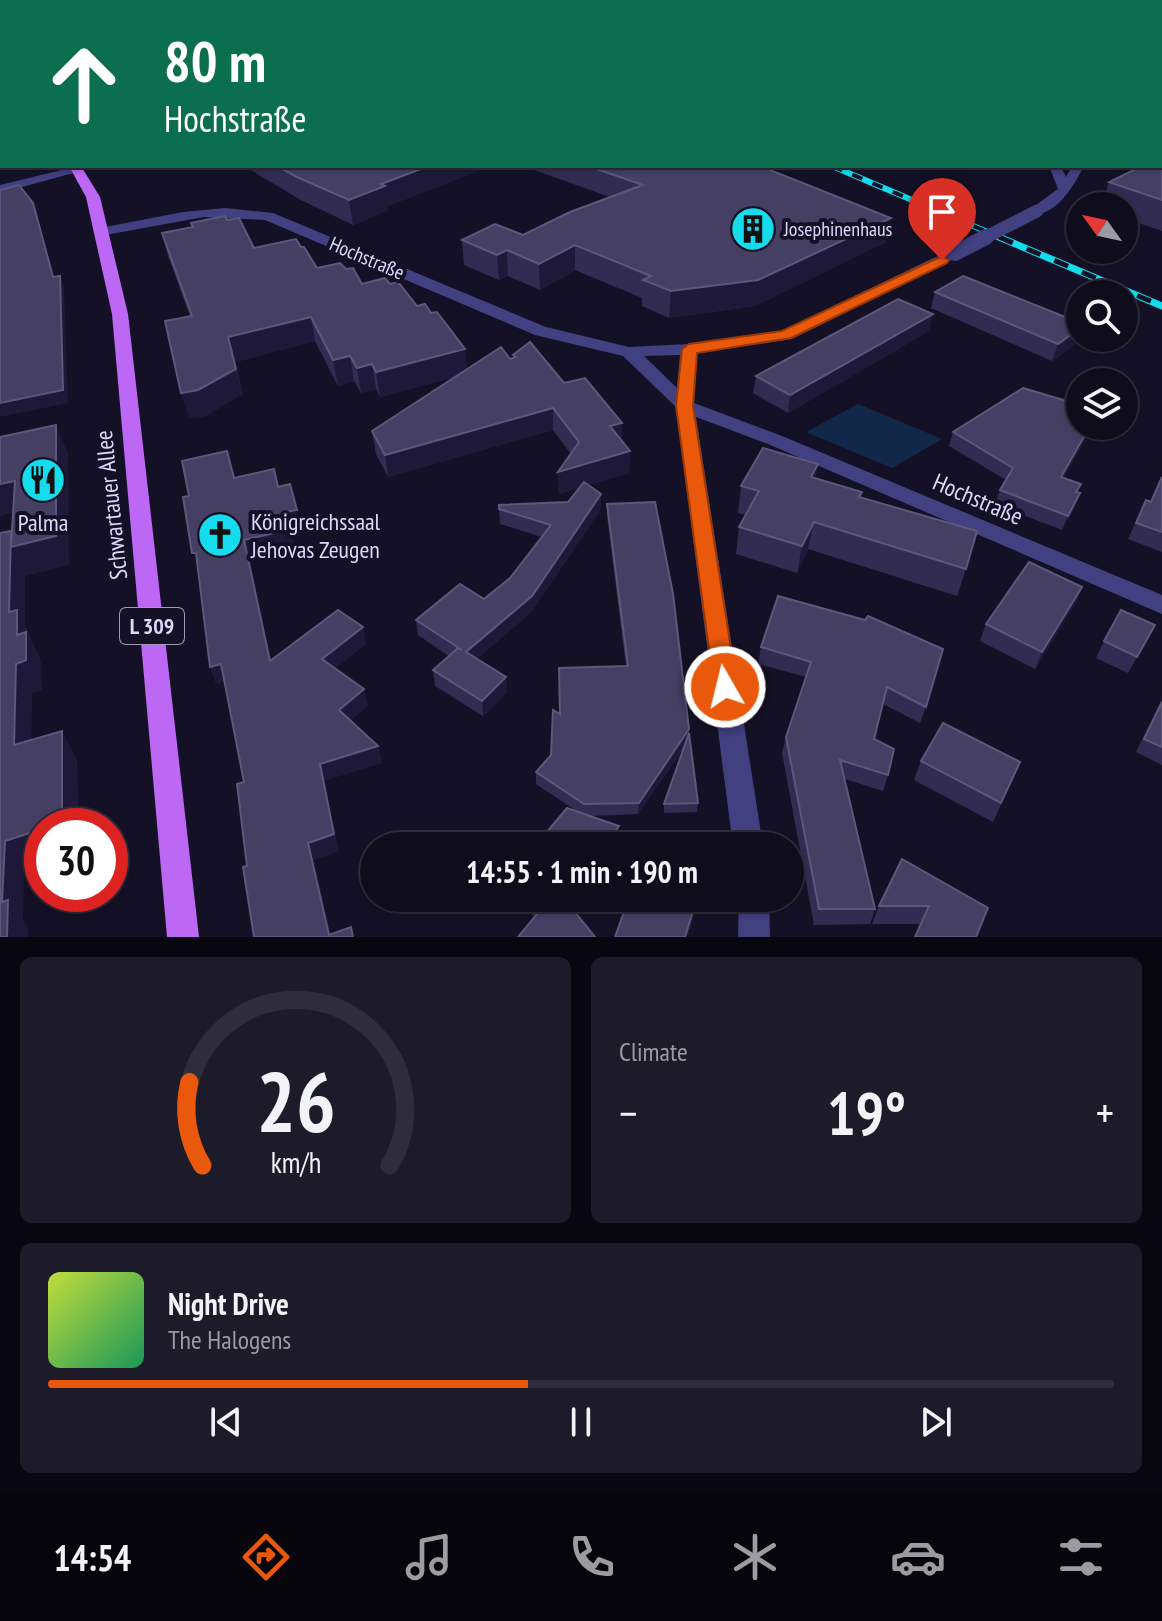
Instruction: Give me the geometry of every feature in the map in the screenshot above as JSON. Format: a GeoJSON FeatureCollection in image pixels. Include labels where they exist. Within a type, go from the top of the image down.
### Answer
{"type":"FeatureCollection","features":[{"type":"Feature","properties":{"kind":"main road","name":"Schwartauer Allee"},"geometry":{"type":"LineString","coordinates":[[76,168],[93,197],[120,314],[183,937]]}},
{"type":"Feature","properties":{"kind":"street"},"geometry":{"type":"LineString","coordinates":[[0,189],[76,168]]}},
{"type":"Feature","properties":{"kind":"street"},"geometry":{"type":"LineString","coordinates":[[1056,168],[1065,190]]}},
{"type":"Feature","properties":{"kind":"street"},"geometry":{"type":"LineString","coordinates":[[1065,190],[1077,168]]}},
{"type":"Feature","properties":{"kind":"street","name":"Hochstraße"},"geometry":{"type":"LineString","coordinates":[[100,232],[213,211],[236,210],[268,216],[541,331],[629,352],[689,349],[786,335],[1037,211],[1065,190]]}},
{"type":"Feature","properties":{"kind":"street"},"geometry":{"type":"LineString","coordinates":[[689,349],[685,406],[746,832]]}},
{"type":"Feature","properties":{"kind":"street","name":"Hochstraße"},"geometry":{"type":"LineString","coordinates":[[629,352],[685,406],[775,440],[1162,605]]}},
{"type":"Feature","properties":{"kind":"street"},"geometry":{"type":"LineString","coordinates":[[754,912],[754,937]]}},
{"type":"Feature","properties":{"kind":"water"},"geometry":{"type":"Polygon","coordinates":[[[858,404],[942,439],[892,468],[806,432],[858,404]]]}},
{"type":"Feature","properties":{"kind":"building"},"geometry":{"type":"Polygon","coordinates":[[[281,168],[424,168],[349,200],[281,168]]]}},
{"type":"Feature","properties":{"kind":"building"},"geometry":{"type":"Polygon","coordinates":[[[594,168],[765,168],[891,218],[758,280],[671,291],[643,280],[651,276],[575,245],[539,264],[507,250],[497,255],[462,240],[495,224],[523,235],[570,212],[643,185],[594,168]]]}},
{"type":"Feature","properties":{"kind":"building"},"geometry":{"type":"Polygon","coordinates":[[[1138,168],[1162,168],[1162,200],[1109,182],[1138,168]]]}},
{"type":"Feature","properties":{"kind":"building"},"geometry":{"type":"Polygon","coordinates":[[[19,185],[33,203],[53,277],[60,276],[63,390],[0,403],[0,190],[19,185]]]}},
{"type":"Feature","properties":{"kind":"building"},"geometry":{"type":"Polygon","coordinates":[[[225,216],[227,220],[239,218],[254,248],[296,239],[317,268],[340,263],[346,269],[353,268],[362,284],[385,278],[390,284],[398,282],[417,306],[425,304],[431,313],[437,312],[465,349],[376,372],[372,364],[357,368],[350,356],[333,360],[311,317],[228,337],[236,369],[198,390],[181,393],[165,321],[192,316],[162,233],[225,216]]]}},
{"type":"Feature","properties":{"kind":"building"},"geometry":{"type":"Polygon","coordinates":[[[963,276],[1066,317],[1066,338],[1058,344],[935,292],[963,276]]]}},
{"type":"Feature","properties":{"kind":"building"},"geometry":{"type":"Polygon","coordinates":[[[898,299],[933,314],[790,395],[756,376],[898,299]]]}},
{"type":"Feature","properties":{"kind":"building"},"geometry":{"type":"Polygon","coordinates":[[[530,342],[564,383],[585,378],[622,423],[610,426],[630,451],[558,472],[579,442],[553,408],[385,455],[372,431],[501,347],[510,359],[530,342]]]}},
{"type":"Feature","properties":{"kind":"building"},"geometry":{"type":"Polygon","coordinates":[[[1023,388],[1066,401],[1066,440],[1082,440],[1061,477],[1081,484],[1076,492],[1080,493],[1068,516],[1000,490],[1013,468],[953,432],[1023,388]]]}},
{"type":"Feature","properties":{"kind":"building"},"geometry":{"type":"Polygon","coordinates":[[[56,425],[56,536],[11,547],[15,481],[0,484],[0,437],[56,425]]]}},
{"type":"Feature","properties":{"kind":"building"},"geometry":{"type":"Polygon","coordinates":[[[763,448],[818,464],[811,477],[862,492],[859,497],[977,531],[966,569],[814,522],[802,546],[739,527],[759,491],[741,486],[763,448]]]}},
{"type":"Feature","properties":{"kind":"building"},"geometry":{"type":"Polygon","coordinates":[[[227,451],[234,478],[274,469],[278,487],[290,484],[297,510],[286,512],[291,529],[244,540],[270,661],[338,610],[363,627],[322,659],[364,689],[339,710],[378,746],[320,764],[334,834],[308,843],[329,935],[351,927],[353,937],[254,937],[243,867],[247,866],[237,784],[244,782],[221,664],[210,667],[196,553],[192,553],[183,497],[189,496],[182,461],[227,451]]]}},
{"type":"Feature","properties":{"kind":"building"},"geometry":{"type":"Polygon","coordinates":[[[1162,477],[1162,532],[1136,523],[1146,500],[1151,502],[1162,477]]]}},
{"type":"Feature","properties":{"kind":"building"},"geometry":{"type":"Polygon","coordinates":[[[584,482],[601,494],[532,596],[466,652],[506,677],[482,701],[433,670],[458,648],[462,650],[416,620],[460,584],[484,599],[510,578],[551,525],[499,509],[499,505],[568,502],[584,482]]]}},
{"type":"Feature","properties":{"kind":"building"},"geometry":{"type":"Polygon","coordinates":[[[655,502],[673,594],[689,729],[639,803],[584,804],[536,772],[551,755],[553,710],[560,714],[559,668],[628,666],[607,504],[655,502]]]}},
{"type":"Feature","properties":{"kind":"building"},"geometry":{"type":"Polygon","coordinates":[[[11,531],[9,612],[17,610],[17,635],[26,632],[26,660],[16,664],[14,745],[62,731],[62,808],[24,808],[24,835],[5,841],[2,902],[8,900],[7,937],[0,937],[0,533],[11,531]]]}},
{"type":"Feature","properties":{"kind":"building"},"geometry":{"type":"Polygon","coordinates":[[[1029,562],[1082,587],[1042,652],[986,624],[1029,562]]]}},
{"type":"Feature","properties":{"kind":"building"},"geometry":{"type":"Polygon","coordinates":[[[778,596],[865,620],[868,616],[943,649],[926,707],[887,687],[874,739],[894,749],[888,775],[840,760],[875,909],[819,909],[786,737],[811,662],[761,647],[778,596]]]}},
{"type":"Feature","properties":{"kind":"building"},"geometry":{"type":"Polygon","coordinates":[[[1121,610],[1155,625],[1137,657],[1104,641],[1121,610]]]}},
{"type":"Feature","properties":{"kind":"building"},"geometry":{"type":"Polygon","coordinates":[[[1162,702],[1162,747],[1144,739],[1162,702]]]}},
{"type":"Feature","properties":{"kind":"building"},"geometry":{"type":"Polygon","coordinates":[[[943,723],[1020,762],[1001,803],[921,761],[943,723]]]}},
{"type":"Feature","properties":{"kind":"building"},"geometry":{"type":"Polygon","coordinates":[[[689,733],[698,803],[664,804],[689,733]]]}},
{"type":"Feature","properties":{"kind":"building"},"geometry":{"type":"Polygon","coordinates":[[[567,808],[619,826],[615,832],[547,832],[567,808]]]}},
{"type":"Feature","properties":{"kind":"building"},"geometry":{"type":"Polygon","coordinates":[[[902,859],[988,908],[976,937],[915,937],[929,906],[879,906],[902,859]]]}},
{"type":"Feature","properties":{"kind":"building"},"geometry":{"type":"Polygon","coordinates":[[[539,912],[575,912],[595,937],[518,937],[539,912]]]}},
{"type":"Feature","properties":{"kind":"building"},"geometry":{"type":"Polygon","coordinates":[[[624,912],[693,912],[685,937],[615,937],[624,912]]]}},
{"type":"Feature","properties":{"kind":"railway"},"geometry":{"type":"LineString","coordinates":[[837,168],[1004,239]]}},
{"type":"Feature","properties":{"kind":"railway"},"geometry":{"type":"LineString","coordinates":[[999,237],[1162,306]]}},
{"type":"Feature","properties":{"kind":"place","name":"Josephinenhaus"},"geometry":{"type":"Point","coordinates":[753,229]}},
{"type":"Feature","properties":{"kind":"place","name":"Palma"},"geometry":{"type":"Point","coordinates":[43,480]}},
{"type":"Feature","properties":{"kind":"place","name":"Königreichssaal Jehovas Zeugen"},"geometry":{"type":"Point","coordinates":[220,535]}},
{"type":"Feature","properties":{"kind":"route"},"geometry":{"type":"LineString","coordinates":[[725,687],[685,406],[689,349],[786,335],[942,260]]}}]}
